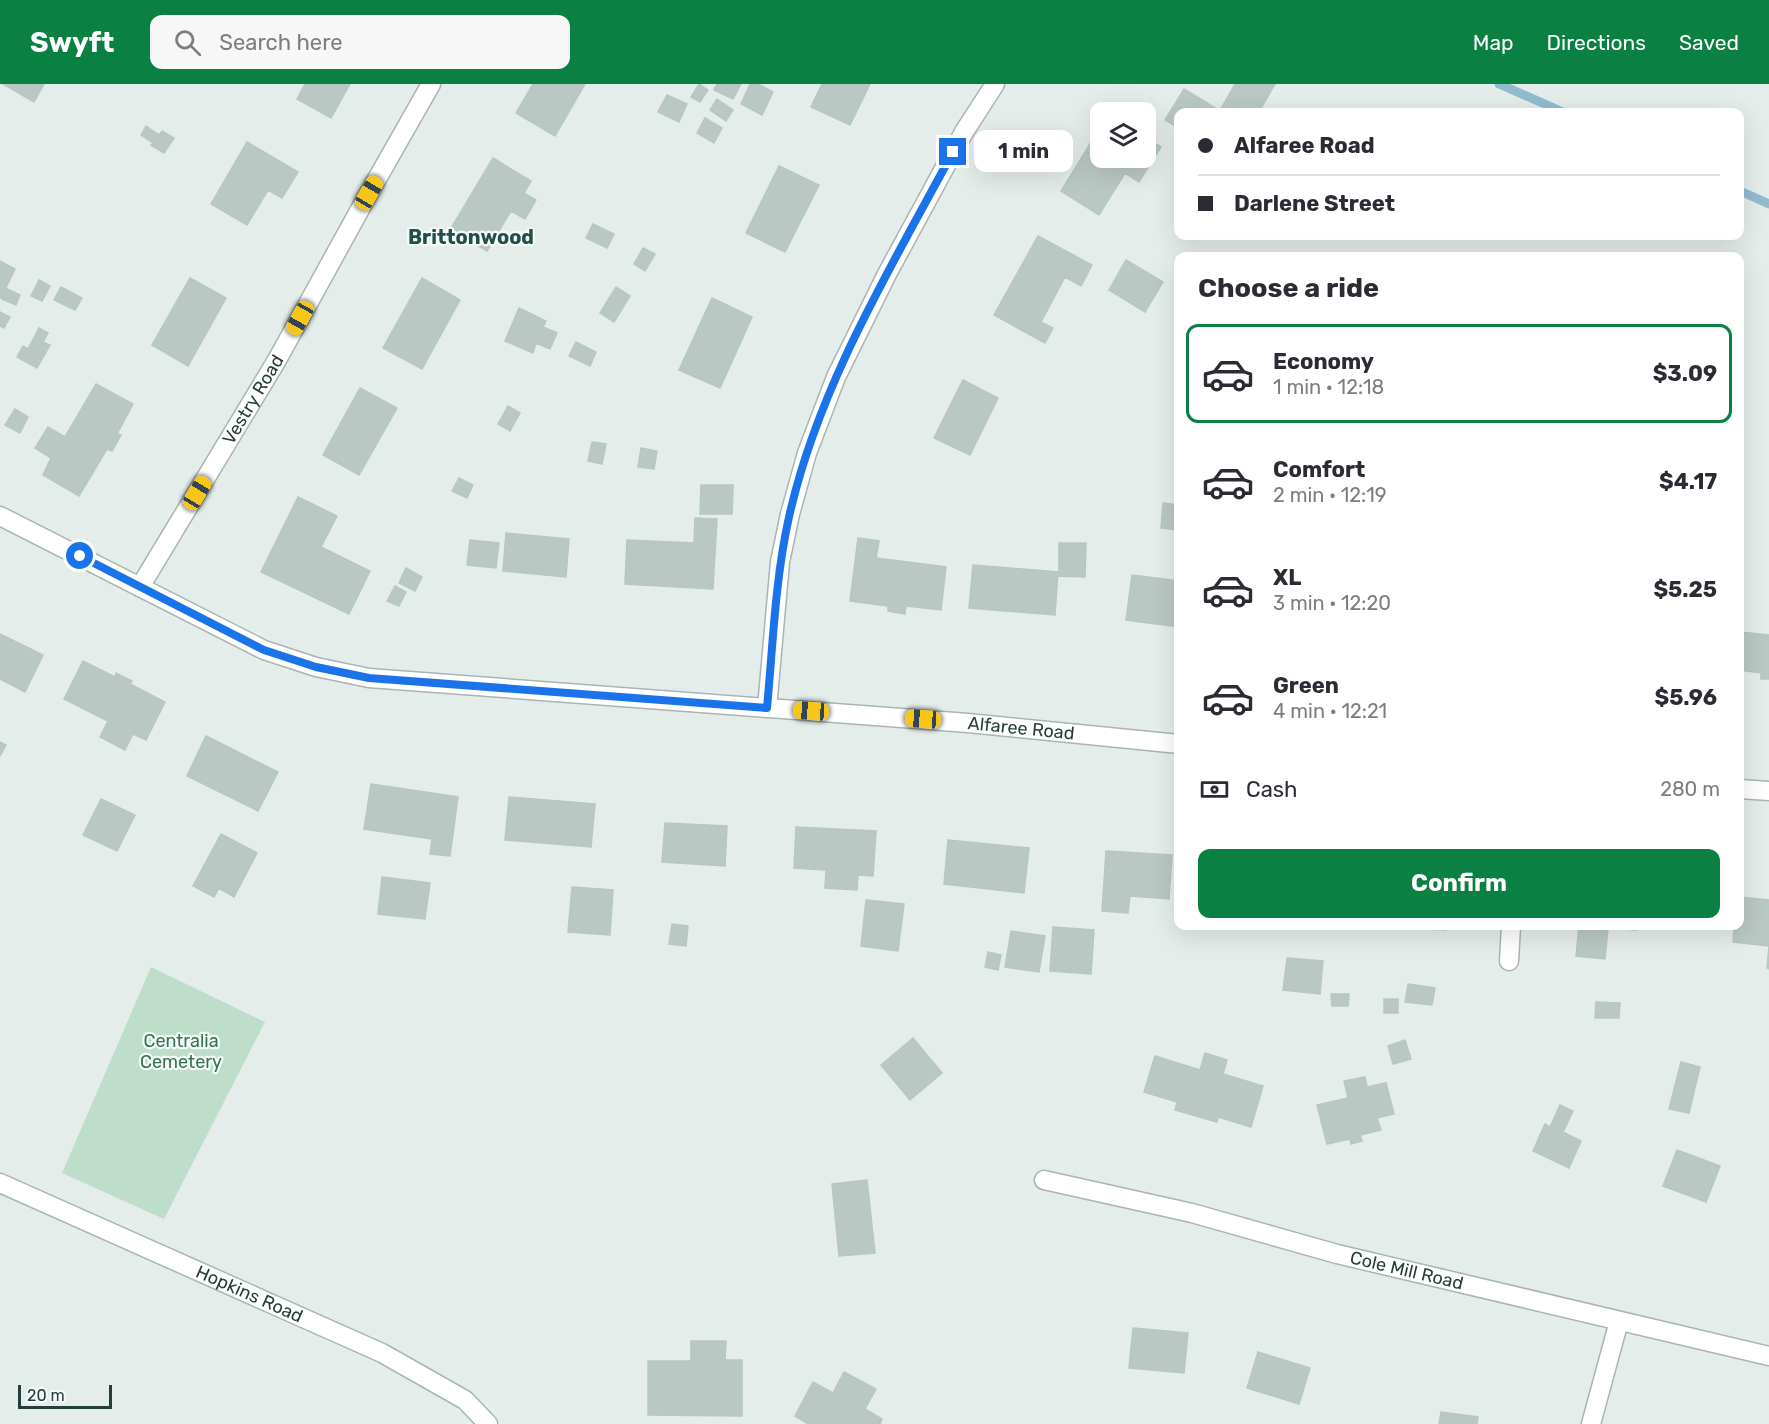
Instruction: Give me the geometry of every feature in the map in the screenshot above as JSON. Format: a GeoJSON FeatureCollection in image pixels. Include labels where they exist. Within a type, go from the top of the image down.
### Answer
{"type":"FeatureCollection","features":[{"type":"Feature","properties":{"kind":"street","name":"Vestry Road"},"geometry":{"type":"LineString","coordinates":[[140,587],[277,360],[431,84]]}},
{"type":"Feature","properties":{"kind":"street"},"geometry":{"type":"LineString","coordinates":[[767,708],[780,562],[790,514],[807,453],[836,377],[887,274],[964,132],[995,84]]}},
{"type":"Feature","properties":{"kind":"street","name":"Alfaree Road"},"geometry":{"type":"LineString","coordinates":[[0,516],[264,650],[316,667],[348,674],[369,678],[968,723],[1174,744]]}},
{"type":"Feature","properties":{"kind":"street"},"geometry":{"type":"LineString","coordinates":[[1744,789],[1769,791]]}},
{"type":"Feature","properties":{"kind":"street"},"geometry":{"type":"LineString","coordinates":[[1509,961],[1511,930]]}},
{"type":"Feature","properties":{"kind":"street","name":"Cole Mill Road"},"geometry":{"type":"LineString","coordinates":[[1044,1180],[1192,1213],[1338,1254],[1769,1356]]}},
{"type":"Feature","properties":{"kind":"street","name":"Hopkins Road"},"geometry":{"type":"LineString","coordinates":[[0,1184],[382,1353],[465,1400],[488,1424]]}},
{"type":"Feature","properties":{"kind":"street"},"geometry":{"type":"LineString","coordinates":[[1591,1424],[1619,1321]]}},
{"type":"Feature","properties":{"kind":"green space","name":"Centralia Cemetery"},"geometry":{"type":"Polygon","coordinates":[[[151,967],[265,1022],[164,1219],[62,1173],[151,967]]]}},
{"type":"Feature","properties":{"kind":"building"},"geometry":{"type":"Polygon","coordinates":[[[3,84],[44,84],[34,102],[3,84]]]}},
{"type":"Feature","properties":{"kind":"building"},"geometry":{"type":"Polygon","coordinates":[[[305,84],[350,84],[331,118],[297,99],[305,84]]]}},
{"type":"Feature","properties":{"kind":"building"},"geometry":{"type":"Polygon","coordinates":[[[533,84],[585,84],[555,136],[516,113],[533,84]]]}},
{"type":"Feature","properties":{"kind":"building"},"geometry":{"type":"Polygon","coordinates":[[[699,84],[708,90],[700,102],[691,97],[699,84]]]}},
{"type":"Feature","properties":{"kind":"building"},"geometry":{"type":"Polygon","coordinates":[[[717,84],[741,84],[733,99],[714,90],[717,84]]]}},
{"type":"Feature","properties":{"kind":"building"},"geometry":{"type":"Polygon","coordinates":[[[750,84],[758,84],[773,92],[762,115],[741,104],[750,84]]]}},
{"type":"Feature","properties":{"kind":"building"},"geometry":{"type":"Polygon","coordinates":[[[822,84],[870,84],[850,125],[811,107],[822,84]]]}},
{"type":"Feature","properties":{"kind":"building"},"geometry":{"type":"Polygon","coordinates":[[[1235,84],[1275,84],[1261,108],[1222,108],[1235,84]]]}},
{"type":"Feature","properties":{"kind":"building"},"geometry":{"type":"Polygon","coordinates":[[[1184,89],[1215,108],[1174,108],[1174,125],[1165,120],[1184,89]]]}},
{"type":"Feature","properties":{"kind":"building"},"geometry":{"type":"Polygon","coordinates":[[[667,95],[687,104],[679,122],[658,112],[667,95]]]}},
{"type":"Feature","properties":{"kind":"building"},"geometry":{"type":"Polygon","coordinates":[[[717,99],[733,110],[726,121],[710,110],[717,99]]]}},
{"type":"Feature","properties":{"kind":"building"},"geometry":{"type":"Polygon","coordinates":[[[705,118],[722,128],[714,143],[697,133],[705,118]]]}},
{"type":"Feature","properties":{"kind":"building"},"geometry":{"type":"Polygon","coordinates":[[[146,126],[159,135],[162,131],[174,138],[164,153],[141,135],[146,126]]]}},
{"type":"Feature","properties":{"kind":"building"},"geometry":{"type":"Polygon","coordinates":[[[247,142],[298,172],[282,198],[268,190],[247,225],[211,204],[247,142]]]}},
{"type":"Feature","properties":{"kind":"building"},"geometry":{"type":"Polygon","coordinates":[[[1090,144],[1090,168],[1148,168],[1139,182],[1125,173],[1099,215],[1061,191],[1090,144]]]}},
{"type":"Feature","properties":{"kind":"building"},"geometry":{"type":"Polygon","coordinates":[[[1156,144],[1161,147],[1156,155],[1156,144]]]}},
{"type":"Feature","properties":{"kind":"building"},"geometry":{"type":"Polygon","coordinates":[[[493,158],[531,181],[524,193],[536,200],[525,219],[511,211],[487,251],[450,230],[493,158]]]}},
{"type":"Feature","properties":{"kind":"building"},"geometry":{"type":"Polygon","coordinates":[[[779,166],[819,185],[785,252],[746,233],[779,166]]]}},
{"type":"Feature","properties":{"kind":"building"},"geometry":{"type":"Polygon","coordinates":[[[593,224],[614,234],[607,248],[586,238],[593,224]]]}},
{"type":"Feature","properties":{"kind":"building"},"geometry":{"type":"Polygon","coordinates":[[[1038,236],[1092,265],[1081,286],[1065,277],[1041,322],[1053,328],[1045,343],[994,315],[1038,236]]]}},
{"type":"Feature","properties":{"kind":"building"},"geometry":{"type":"Polygon","coordinates":[[[643,248],[655,254],[645,271],[634,264],[643,248]]]}},
{"type":"Feature","properties":{"kind":"building"},"geometry":{"type":"Polygon","coordinates":[[[1126,260],[1163,282],[1145,312],[1109,290],[1126,260]]]}},
{"type":"Feature","properties":{"kind":"building"},"geometry":{"type":"Polygon","coordinates":[[[0,261],[15,269],[1,298],[0,297],[0,261]]]}},
{"type":"Feature","properties":{"kind":"building"},"geometry":{"type":"Polygon","coordinates":[[[190,278],[226,298],[188,366],[152,345],[190,278]]]}},
{"type":"Feature","properties":{"kind":"building"},"geometry":{"type":"Polygon","coordinates":[[[422,278],[460,300],[422,369],[383,348],[422,278]]]}},
{"type":"Feature","properties":{"kind":"building"},"geometry":{"type":"Polygon","coordinates":[[[39,280],[50,286],[42,301],[31,296],[39,280]]]}},
{"type":"Feature","properties":{"kind":"building"},"geometry":{"type":"Polygon","coordinates":[[[61,287],[82,298],[75,310],[54,300],[61,287]]]}},
{"type":"Feature","properties":{"kind":"building"},"geometry":{"type":"Polygon","coordinates":[[[616,287],[630,296],[614,322],[600,313],[616,287]]]}},
{"type":"Feature","properties":{"kind":"building"},"geometry":{"type":"Polygon","coordinates":[[[7,289],[20,295],[16,305],[2,299],[7,289]]]}},
{"type":"Feature","properties":{"kind":"building"},"geometry":{"type":"Polygon","coordinates":[[[712,298],[752,317],[720,388],[679,370],[712,298]]]}},
{"type":"Feature","properties":{"kind":"building"},"geometry":{"type":"Polygon","coordinates":[[[519,308],[546,321],[543,327],[557,333],[550,349],[536,343],[533,353],[505,341],[519,308]]]}},
{"type":"Feature","properties":{"kind":"building"},"geometry":{"type":"Polygon","coordinates":[[[0,312],[10,317],[4,328],[0,326],[0,312]]]}},
{"type":"Feature","properties":{"kind":"building"},"geometry":{"type":"Polygon","coordinates":[[[39,328],[48,333],[43,342],[50,345],[37,368],[17,357],[23,346],[28,349],[39,328]]]}},
{"type":"Feature","properties":{"kind":"building"},"geometry":{"type":"Polygon","coordinates":[[[576,342],[596,352],[590,366],[569,356],[576,342]]]}},
{"type":"Feature","properties":{"kind":"building"},"geometry":{"type":"Polygon","coordinates":[[[963,380],[998,398],[970,455],[934,438],[963,380]]]}},
{"type":"Feature","properties":{"kind":"building"},"geometry":{"type":"Polygon","coordinates":[[[96,384],[133,404],[117,434],[121,435],[112,451],[107,449],[79,496],[43,475],[51,458],[35,448],[48,427],[65,437],[96,384]]]}},
{"type":"Feature","properties":{"kind":"building"},"geometry":{"type":"Polygon","coordinates":[[[360,388],[397,408],[359,475],[323,455],[360,388]]]}},
{"type":"Feature","properties":{"kind":"building"},"geometry":{"type":"Polygon","coordinates":[[[508,406],[520,413],[510,431],[498,424],[508,406]]]}},
{"type":"Feature","properties":{"kind":"building"},"geometry":{"type":"Polygon","coordinates":[[[15,409],[28,417],[20,433],[5,425],[15,409]]]}},
{"type":"Feature","properties":{"kind":"building"},"geometry":{"type":"Polygon","coordinates":[[[592,442],[606,444],[602,464],[588,461],[592,442]]]}},
{"type":"Feature","properties":{"kind":"building"},"geometry":{"type":"Polygon","coordinates":[[[641,448],[657,451],[654,469],[638,467],[641,448]]]}},
{"type":"Feature","properties":{"kind":"building"},"geometry":{"type":"Polygon","coordinates":[[[459,478],[473,485],[467,498],[452,491],[459,478]]]}},
{"type":"Feature","properties":{"kind":"building"},"geometry":{"type":"Polygon","coordinates":[[[701,485],[733,485],[732,514],[700,514],[701,485]]]}},
{"type":"Feature","properties":{"kind":"building"},"geometry":{"type":"Polygon","coordinates":[[[298,497],[337,516],[321,547],[370,571],[349,614],[261,572],[298,497]]]}},
{"type":"Feature","properties":{"kind":"building"},"geometry":{"type":"Polygon","coordinates":[[[1163,503],[1174,504],[1174,529],[1161,528],[1163,503]]]}},
{"type":"Feature","properties":{"kind":"building"},"geometry":{"type":"Polygon","coordinates":[[[695,518],[717,519],[713,589],[625,584],[627,540],[694,543],[695,518]]]}},
{"type":"Feature","properties":{"kind":"building"},"geometry":{"type":"Polygon","coordinates":[[[506,533],[569,539],[566,577],[503,571],[506,533]]]}},
{"type":"Feature","properties":{"kind":"building"},"geometry":{"type":"Polygon","coordinates":[[[858,538],[879,541],[876,558],[946,567],[941,610],[906,606],[905,614],[888,611],[888,606],[850,601],[858,538]]]}},
{"type":"Feature","properties":{"kind":"building"},"geometry":{"type":"Polygon","coordinates":[[[470,540],[499,543],[496,568],[467,565],[470,540]]]}},
{"type":"Feature","properties":{"kind":"building"},"geometry":{"type":"Polygon","coordinates":[[[1059,543],[1086,543],[1085,577],[1059,576],[1059,543]]]}},
{"type":"Feature","properties":{"kind":"building"},"geometry":{"type":"Polygon","coordinates":[[[973,565],[1058,572],[1055,615],[969,608],[973,565]]]}},
{"type":"Feature","properties":{"kind":"building"},"geometry":{"type":"Polygon","coordinates":[[[406,568],[422,577],[415,591],[399,583],[406,568]]]}},
{"type":"Feature","properties":{"kind":"building"},"geometry":{"type":"Polygon","coordinates":[[[1132,575],[1174,580],[1174,626],[1126,620],[1132,575]]]}},
{"type":"Feature","properties":{"kind":"building"},"geometry":{"type":"Polygon","coordinates":[[[395,586],[406,592],[399,606],[387,601],[395,586]]]}},
{"type":"Feature","properties":{"kind":"building"},"geometry":{"type":"Polygon","coordinates":[[[1744,632],[1769,635],[1769,679],[1761,679],[1761,673],[1744,671],[1744,632]]]}},
{"type":"Feature","properties":{"kind":"building"},"geometry":{"type":"Polygon","coordinates":[[[0,634],[43,655],[25,692],[0,679],[0,634]]]}},
{"type":"Feature","properties":{"kind":"building"},"geometry":{"type":"Polygon","coordinates":[[[83,661],[115,677],[116,673],[132,681],[130,684],[165,702],[146,740],[133,734],[125,750],[100,737],[108,721],[64,699],[83,661]]]}},
{"type":"Feature","properties":{"kind":"building"},"geometry":{"type":"Polygon","coordinates":[[[206,736],[278,772],[258,811],[187,776],[206,736]]]}},
{"type":"Feature","properties":{"kind":"building"},"geometry":{"type":"Polygon","coordinates":[[[0,742],[6,745],[0,756],[0,742]]]}},
{"type":"Feature","properties":{"kind":"building"},"geometry":{"type":"Polygon","coordinates":[[[371,784],[458,797],[450,856],[430,854],[432,839],[364,829],[371,784]]]}},
{"type":"Feature","properties":{"kind":"building"},"geometry":{"type":"Polygon","coordinates":[[[509,797],[595,804],[591,847],[505,840],[509,797]]]}},
{"type":"Feature","properties":{"kind":"building"},"geometry":{"type":"Polygon","coordinates":[[[101,799],[135,815],[117,851],[83,835],[101,799]]]}},
{"type":"Feature","properties":{"kind":"building"},"geometry":{"type":"Polygon","coordinates":[[[665,823],[727,826],[725,866],[662,862],[665,823]]]}},
{"type":"Feature","properties":{"kind":"building"},"geometry":{"type":"Polygon","coordinates":[[[796,827],[876,831],[873,876],[858,875],[857,890],[825,888],[826,870],[794,868],[796,827]]]}},
{"type":"Feature","properties":{"kind":"building"},"geometry":{"type":"Polygon","coordinates":[[[221,834],[257,853],[234,897],[219,888],[214,897],[193,886],[221,834]]]}},
{"type":"Feature","properties":{"kind":"building"},"geometry":{"type":"Polygon","coordinates":[[[948,840],[1029,848],[1024,893],[944,884],[948,840]]]}},
{"type":"Feature","properties":{"kind":"building"},"geometry":{"type":"Polygon","coordinates":[[[1106,851],[1172,855],[1169,899],[1130,896],[1128,913],[1102,911],[1106,851]]]}},
{"type":"Feature","properties":{"kind":"building"},"geometry":{"type":"Polygon","coordinates":[[[382,877],[430,883],[425,919],[378,914],[382,877]]]}},
{"type":"Feature","properties":{"kind":"building"},"geometry":{"type":"Polygon","coordinates":[[[572,887],[613,890],[610,935],[568,932],[572,887]]]}},
{"type":"Feature","properties":{"kind":"building"},"geometry":{"type":"Polygon","coordinates":[[[1744,897],[1769,900],[1769,946],[1733,942],[1734,930],[1744,930],[1744,897]]]}},
{"type":"Feature","properties":{"kind":"building"},"geometry":{"type":"Polygon","coordinates":[[[866,900],[904,904],[898,951],[861,946],[866,900]]]}},
{"type":"Feature","properties":{"kind":"building"},"geometry":{"type":"Polygon","coordinates":[[[672,924],[688,926],[686,946],[669,944],[672,924]]]}},
{"type":"Feature","properties":{"kind":"building"},"geometry":{"type":"Polygon","coordinates":[[[1053,927],[1094,930],[1091,974],[1050,971],[1053,927]]]}},
{"type":"Feature","properties":{"kind":"building"},"geometry":{"type":"Polygon","coordinates":[[[1579,930],[1608,930],[1605,959],[1576,956],[1579,930]]]}},
{"type":"Feature","properties":{"kind":"building"},"geometry":{"type":"Polygon","coordinates":[[[1011,931],[1045,936],[1039,972],[1005,967],[1011,931]]]}},
{"type":"Feature","properties":{"kind":"building"},"geometry":{"type":"Polygon","coordinates":[[[1769,946],[1769,969],[1767,968],[1769,946]]]}},
{"type":"Feature","properties":{"kind":"building"},"geometry":{"type":"Polygon","coordinates":[[[988,952],[1001,955],[998,970],[985,967],[988,952]]]}},
{"type":"Feature","properties":{"kind":"building"},"geometry":{"type":"Polygon","coordinates":[[[1287,958],[1323,961],[1320,994],[1283,990],[1287,958]]]}},
{"type":"Feature","properties":{"kind":"building"},"geometry":{"type":"Polygon","coordinates":[[[1408,984],[1435,988],[1432,1005],[1405,1002],[1408,984]]]}},
{"type":"Feature","properties":{"kind":"building"},"geometry":{"type":"Polygon","coordinates":[[[1331,994],[1349,994],[1348,1006],[1332,1006],[1331,994]]]}},
{"type":"Feature","properties":{"kind":"building"},"geometry":{"type":"Polygon","coordinates":[[[1384,999],[1398,999],[1398,1013],[1384,1013],[1384,999]]]}},
{"type":"Feature","properties":{"kind":"building"},"geometry":{"type":"Polygon","coordinates":[[[1596,1002],[1620,1003],[1619,1018],[1595,1018],[1596,1002]]]}},
{"type":"Feature","properties":{"kind":"building"},"geometry":{"type":"Polygon","coordinates":[[[913,1038],[942,1073],[910,1100],[881,1065],[913,1038]]]}},
{"type":"Feature","properties":{"kind":"building"},"geometry":{"type":"Polygon","coordinates":[[[1405,1040],[1411,1059],[1393,1064],[1388,1046],[1405,1040]]]}},
{"type":"Feature","properties":{"kind":"building"},"geometry":{"type":"Polygon","coordinates":[[[1205,1053],[1227,1060],[1223,1074],[1263,1086],[1251,1127],[1218,1117],[1217,1122],[1175,1110],[1177,1102],[1144,1092],[1155,1056],[1200,1070],[1205,1053]]]}},
{"type":"Feature","properties":{"kind":"building"},"geometry":{"type":"Polygon","coordinates":[[[1681,1062],[1700,1067],[1689,1113],[1669,1109],[1681,1062]]]}},
{"type":"Feature","properties":{"kind":"building"},"geometry":{"type":"Polygon","coordinates":[[[1365,1077],[1367,1087],[1386,1083],[1394,1114],[1377,1118],[1381,1130],[1360,1135],[1362,1141],[1351,1144],[1350,1139],[1327,1144],[1317,1105],[1348,1098],[1344,1081],[1365,1077]]]}},
{"type":"Feature","properties":{"kind":"building"},"geometry":{"type":"Polygon","coordinates":[[[1560,1105],[1573,1111],[1563,1132],[1581,1141],[1569,1168],[1533,1151],[1545,1124],[1550,1127],[1560,1105]]]}},
{"type":"Feature","properties":{"kind":"building"},"geometry":{"type":"Polygon","coordinates":[[[1677,1150],[1720,1166],[1706,1202],[1663,1186],[1677,1150]]]}},
{"type":"Feature","properties":{"kind":"building"},"geometry":{"type":"Polygon","coordinates":[[[867,1180],[875,1253],[839,1256],[832,1184],[867,1180]]]}},
{"type":"Feature","properties":{"kind":"building"},"geometry":{"type":"Polygon","coordinates":[[[1133,1328],[1188,1333],[1184,1373],[1129,1368],[1133,1328]]]}},
{"type":"Feature","properties":{"kind":"building"},"geometry":{"type":"Polygon","coordinates":[[[691,1341],[726,1341],[725,1360],[742,1360],[742,1416],[648,1415],[648,1361],[691,1361],[691,1341]]]}},
{"type":"Feature","properties":{"kind":"building"},"geometry":{"type":"Polygon","coordinates":[[[1258,1352],[1310,1368],[1299,1404],[1247,1388],[1258,1352]]]}},
{"type":"Feature","properties":{"kind":"building"},"geometry":{"type":"Polygon","coordinates":[[[844,1372],[876,1389],[865,1409],[882,1419],[880,1424],[808,1424],[795,1416],[813,1382],[833,1393],[844,1372]]]}},
{"type":"Feature","properties":{"kind":"building"},"geometry":{"type":"Polygon","coordinates":[[[1441,1412],[1478,1417],[1477,1424],[1439,1424],[1441,1412]]]}},
{"type":"Feature","properties":{"kind":"waterway"},"geometry":{"type":"LineString","coordinates":[[1499,84],[1554,108]]}},
{"type":"Feature","properties":{"kind":"waterway"},"geometry":{"type":"LineString","coordinates":[[1744,193],[1769,204]]}},
{"type":"Feature","properties":{"kind":"district","name":"Brittonwood"},"geometry":{"type":"Point","coordinates":[471,237]}},
{"type":"Feature","properties":{"kind":"route"},"geometry":{"type":"LineString","coordinates":[[80,556],[264,650],[316,667],[369,678],[767,708],[780,562],[790,514],[807,453],[836,377],[887,274],[953,152]]}}]}
